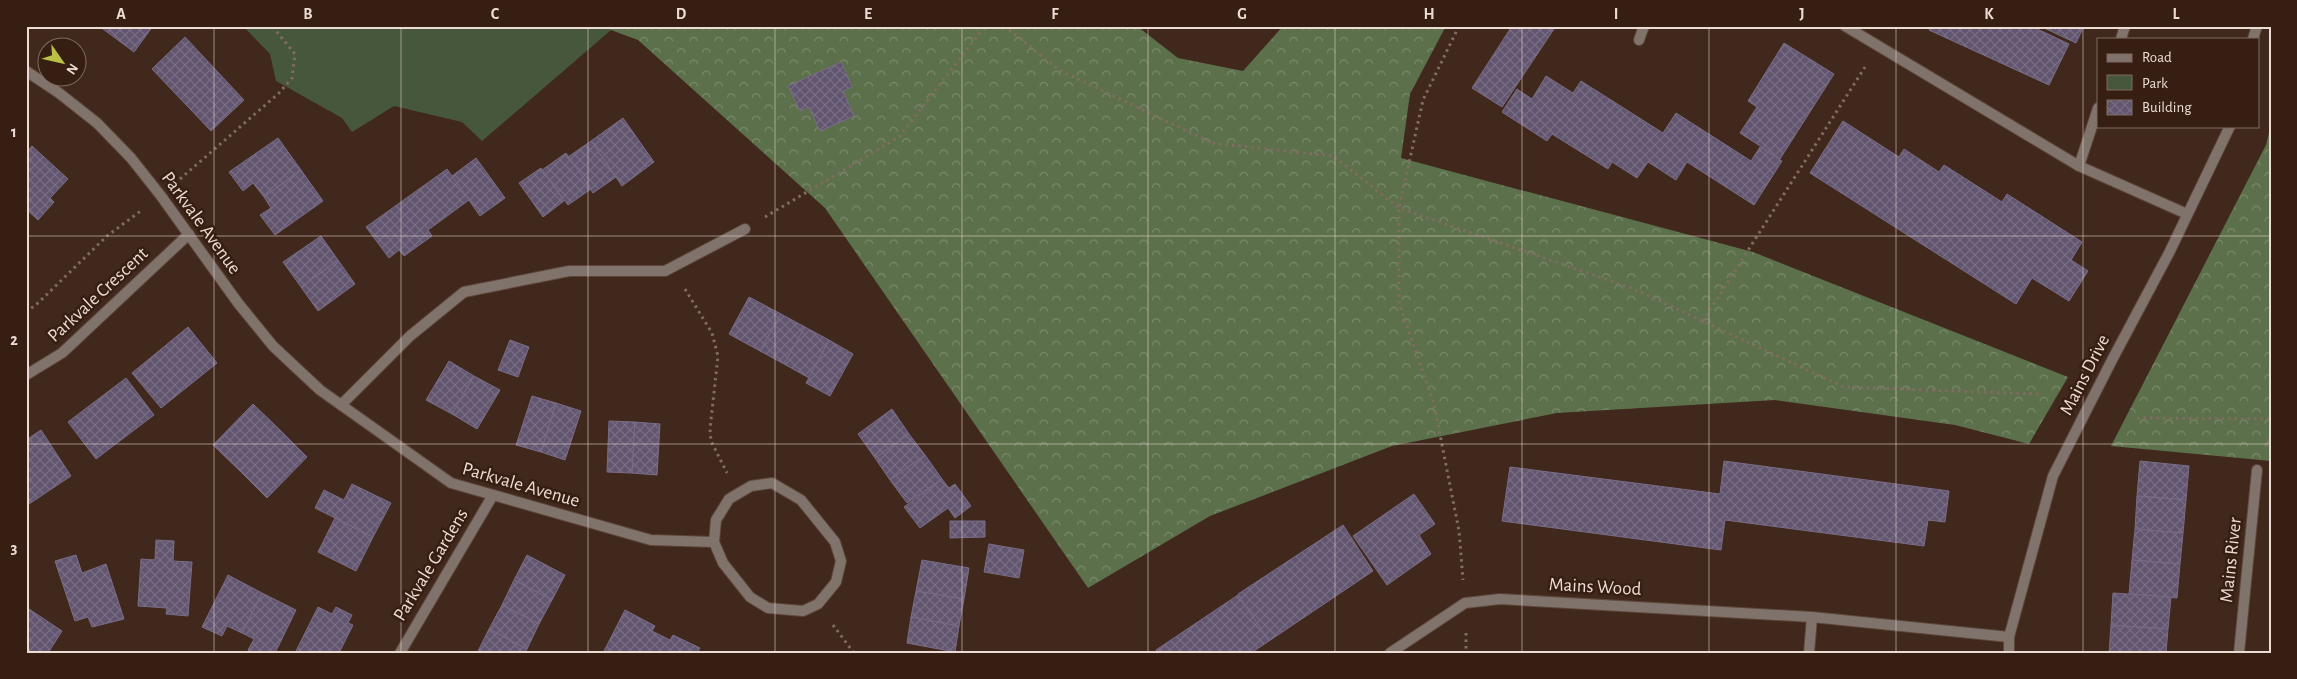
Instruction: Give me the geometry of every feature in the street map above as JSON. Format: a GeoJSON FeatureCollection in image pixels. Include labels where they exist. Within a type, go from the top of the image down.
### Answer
{"type":"FeatureCollection","features":[{"type":"Feature","properties":{"kind":"street"},"geometry":{"type":"LineString","coordinates":[[1639,40],[1644,26]]}},
{"type":"Feature","properties":{"kind":"street"},"geometry":{"type":"LineString","coordinates":[[1845,26],[2079,166],[2187,214]]}},
{"type":"Feature","properties":{"kind":"street"},"geometry":{"type":"LineString","coordinates":[[2121,38],[2125,26]]}},
{"type":"Feature","properties":{"kind":"street"},"geometry":{"type":"LineString","coordinates":[[2253,38],[2257,26]]}},
{"type":"Feature","properties":{"kind":"street","name":"Parkvale Avenue"},"geometry":{"type":"LineString","coordinates":[[26,71],[59,93],[104,130],[131,158],[189,234],[238,303],[274,346],[320,390],[451,483],[651,540],[714,542]]}},
{"type":"Feature","properties":{"kind":"street"},"geometry":{"type":"LineString","coordinates":[[2079,166],[2097,111]]}},
{"type":"Feature","properties":{"kind":"street","name":"Mains Drive"},"geometry":{"type":"LineString","coordinates":[[2009,653],[2009,637],[2053,476],[2169,253],[2229,128]]}},
{"type":"Feature","properties":{"kind":"street"},"geometry":{"type":"LineString","coordinates":[[340,404],[410,336],[464,292],[569,272],[665,271],[745,229]]}},
{"type":"Feature","properties":{"kind":"street","name":"Parkvale Crescent"},"geometry":{"type":"LineString","coordinates":[[26,375],[62,353],[189,234]]}},
{"type":"Feature","properties":{"kind":"street","name":"Mains River"},"geometry":{"type":"LineString","coordinates":[[2239,653],[2257,470]]}},
{"type":"Feature","properties":{"kind":"street"},"geometry":{"type":"LineString","coordinates":[[772,483],[801,500],[835,542],[842,562],[836,582],[818,604],[803,610],[768,608],[750,597],[724,563],[714,542],[716,520],[729,499],[739,493],[751,486],[772,483]]}},
{"type":"Feature","properties":{"kind":"street","name":"Parkvale Gardens"},"geometry":{"type":"LineString","coordinates":[[400,653],[493,495]]}},
{"type":"Feature","properties":{"kind":"street","name":"Mains Wood"},"geometry":{"type":"LineString","coordinates":[[1390,653],[1465,603],[1500,599],[1812,617],[2009,637]]}},
{"type":"Feature","properties":{"kind":"street"},"geometry":{"type":"LineString","coordinates":[[1809,653],[1812,617]]}},
{"type":"Feature","properties":{"kind":"path"},"geometry":{"type":"LineString","coordinates":[[745,229],[899,137],[986,26]]}},
{"type":"Feature","properties":{"kind":"path"},"geometry":{"type":"LineString","coordinates":[[1004,26],[1059,70],[1212,143],[1333,156],[1399,208],[1634,289],[1844,386],[2039,394]]}},
{"type":"Feature","properties":{"kind":"path"},"geometry":{"type":"LineString","coordinates":[[1459,26],[1424,100],[1399,208],[1399,303],[1434,404],[1459,531],[1465,603],[1466,653]]}},
{"type":"Feature","properties":{"kind":"path"},"geometry":{"type":"LineString","coordinates":[[1703,321],[1878,46]]}},
{"type":"Feature","properties":{"kind":"path"},"geometry":{"type":"LineString","coordinates":[[672,267],[712,333],[718,356],[710,429],[711,441],[721,465],[739,493]]}},
{"type":"Feature","properties":{"kind":"path"},"geometry":{"type":"LineString","coordinates":[[2137,418],[2271,419]]}},
{"type":"Feature","properties":{"kind":"path"},"geometry":{"type":"LineString","coordinates":[[818,604],[854,653]]}},
{"type":"Feature","properties":{"kind":"green space"},"geometry":{"type":"Polygon","coordinates":[[[243,26],[600,26],[611,30],[482,141],[462,122],[394,106],[352,132],[342,118],[276,81],[270,54],[243,26]]]}},
{"type":"Feature","properties":{"kind":"green space"},"geometry":{"type":"Polygon","coordinates":[[[600,26],[1137,26],[1178,58],[1243,71],[1283,26],[1446,26],[1410,94],[1401,158],[1753,252],[2068,377],[2029,444],[1955,425],[1775,400],[1557,413],[1392,446],[1210,516],[1088,588],[825,208],[638,40],[600,26]]]}},
{"type":"Feature","properties":{"kind":"green space"},"geometry":{"type":"Polygon","coordinates":[[[2271,124],[2271,461],[2111,446],[2266,145],[2271,124]]]}},
{"type":"Feature","properties":{"kind":"building"},"geometry":{"type":"Polygon","coordinates":[[[99,26],[153,26],[134,52],[99,26]]]}},
{"type":"Feature","properties":{"kind":"building"},"geometry":{"type":"Polygon","coordinates":[[[1512,26],[1556,26],[1502,107],[1472,88],[1512,26]]]}},
{"type":"Feature","properties":{"kind":"building"},"geometry":{"type":"Polygon","coordinates":[[[1931,26],[2031,26],[2069,44],[2049,85],[1929,30],[1931,26]]]}},
{"type":"Feature","properties":{"kind":"building"},"geometry":{"type":"Polygon","coordinates":[[[2040,26],[2084,26],[2076,43],[2040,26]]]}},
{"type":"Feature","properties":{"kind":"building"},"geometry":{"type":"Polygon","coordinates":[[[185,37],[244,100],[211,131],[152,69],[185,37]]]}},
{"type":"Feature","properties":{"kind":"building"},"geometry":{"type":"Polygon","coordinates":[[[1784,43],[1834,74],[1780,159],[1740,133],[1757,107],[1748,101],[1784,43]]]}},
{"type":"Feature","properties":{"kind":"building"},"geometry":{"type":"Polygon","coordinates":[[[841,62],[852,87],[843,91],[854,116],[820,131],[809,107],[800,111],[788,86],[841,62]]]}},
{"type":"Feature","properties":{"kind":"building"},"geometry":{"type":"Polygon","coordinates":[[[1546,76],[1573,93],[1581,81],[1663,133],[1676,113],[1751,161],[1760,147],[1782,161],[1754,205],[1687,162],[1676,180],[1648,162],[1637,178],[1612,162],[1608,169],[1552,134],[1547,141],[1502,112],[1517,89],[1532,99],[1546,76]]]}},
{"type":"Feature","properties":{"kind":"building"},"geometry":{"type":"Polygon","coordinates":[[[623,118],[654,162],[622,186],[591,141],[623,118]]]}},
{"type":"Feature","properties":{"kind":"building"},"geometry":{"type":"Polygon","coordinates":[[[1843,121],[1899,157],[1904,149],[1939,172],[1944,165],[2002,202],[2007,194],[2082,242],[2071,260],[2088,271],[2069,301],[2032,278],[2016,304],[1810,173],[1843,121]]]}},
{"type":"Feature","properties":{"kind":"building"},"geometry":{"type":"Polygon","coordinates":[[[278,138],[301,170],[264,197],[253,183],[243,191],[229,172],[278,138]]]}},
{"type":"Feature","properties":{"kind":"building"},"geometry":{"type":"Polygon","coordinates":[[[591,141],[616,177],[593,193],[568,157],[591,141]]]}},
{"type":"Feature","properties":{"kind":"building"},"geometry":{"type":"Polygon","coordinates":[[[32,146],[68,179],[50,198],[54,202],[38,220],[26,209],[26,153],[32,146]]]}},
{"type":"Feature","properties":{"kind":"building"},"geometry":{"type":"Polygon","coordinates":[[[566,153],[591,189],[568,205],[542,170],[566,153]]]}},
{"type":"Feature","properties":{"kind":"building"},"geometry":{"type":"Polygon","coordinates":[[[476,158],[505,198],[480,216],[452,176],[476,158]]]}},
{"type":"Feature","properties":{"kind":"building"},"geometry":{"type":"Polygon","coordinates":[[[541,168],[564,201],[543,217],[519,183],[541,168]]]}},
{"type":"Feature","properties":{"kind":"building"},"geometry":{"type":"Polygon","coordinates":[[[447,169],[469,200],[428,230],[432,236],[404,256],[399,250],[389,258],[366,227],[447,169]]]}},
{"type":"Feature","properties":{"kind":"building"},"geometry":{"type":"Polygon","coordinates":[[[301,170],[323,201],[275,235],[260,215],[271,208],[264,197],[301,170]]]}},
{"type":"Feature","properties":{"kind":"building"},"geometry":{"type":"Polygon","coordinates":[[[321,236],[338,260],[301,287],[283,262],[321,236]]]}},
{"type":"Feature","properties":{"kind":"building"},"geometry":{"type":"Polygon","coordinates":[[[338,260],[355,284],[318,311],[301,287],[338,260]]]}},
{"type":"Feature","properties":{"kind":"building"},"geometry":{"type":"Polygon","coordinates":[[[749,297],[781,314],[760,351],[729,334],[749,297]]]}},
{"type":"Feature","properties":{"kind":"building"},"geometry":{"type":"Polygon","coordinates":[[[781,314],[805,327],[784,364],[760,351],[781,314]]]}},
{"type":"Feature","properties":{"kind":"building"},"geometry":{"type":"Polygon","coordinates":[[[188,327],[217,363],[161,408],[132,373],[188,327]]]}},
{"type":"Feature","properties":{"kind":"building"},"geometry":{"type":"Polygon","coordinates":[[[805,327],[829,340],[809,378],[784,364],[805,327]]]}},
{"type":"Feature","properties":{"kind":"building"},"geometry":{"type":"Polygon","coordinates":[[[510,340],[529,347],[518,377],[498,370],[510,340]]]}},
{"type":"Feature","properties":{"kind":"building"},"geometry":{"type":"Polygon","coordinates":[[[829,340],[853,354],[830,396],[806,383],[829,340]]]}},
{"type":"Feature","properties":{"kind":"building"},"geometry":{"type":"Polygon","coordinates":[[[449,361],[474,376],[452,414],[426,400],[449,361]]]}},
{"type":"Feature","properties":{"kind":"building"},"geometry":{"type":"Polygon","coordinates":[[[474,376],[500,390],[477,429],[452,414],[474,376]]]}},
{"type":"Feature","properties":{"kind":"building"},"geometry":{"type":"Polygon","coordinates":[[[126,378],[154,415],[96,459],[68,422],[126,378]]]}},
{"type":"Feature","properties":{"kind":"building"},"geometry":{"type":"Polygon","coordinates":[[[532,396],[556,403],[541,452],[516,445],[532,396]]]}},
{"type":"Feature","properties":{"kind":"building"},"geometry":{"type":"Polygon","coordinates":[[[556,403],[581,411],[565,460],[541,452],[556,403]]]}},
{"type":"Feature","properties":{"kind":"building"},"geometry":{"type":"Polygon","coordinates":[[[253,404],[280,430],[240,471],[213,445],[253,404]]]}},
{"type":"Feature","properties":{"kind":"building"},"geometry":{"type":"Polygon","coordinates":[[[892,409],[909,434],[875,458],[858,434],[892,409]]]}},
{"type":"Feature","properties":{"kind":"building"},"geometry":{"type":"Polygon","coordinates":[[[609,421],[635,422],[632,473],[607,472],[609,421]]]}},
{"type":"Feature","properties":{"kind":"building"},"geometry":{"type":"Polygon","coordinates":[[[635,422],[660,424],[657,475],[632,473],[635,422]]]}},
{"type":"Feature","properties":{"kind":"building"},"geometry":{"type":"Polygon","coordinates":[[[41,430],[71,476],[26,506],[26,440],[41,430]]]}},
{"type":"Feature","properties":{"kind":"building"},"geometry":{"type":"Polygon","coordinates":[[[280,430],[307,457],[267,498],[240,471],[280,430]]]}},
{"type":"Feature","properties":{"kind":"building"},"geometry":{"type":"Polygon","coordinates":[[[909,434],[925,455],[890,480],[875,458],[909,434]]]}},
{"type":"Feature","properties":{"kind":"building"},"geometry":{"type":"Polygon","coordinates":[[[925,455],[942,479],[907,503],[890,480],[925,455]]]}},
{"type":"Feature","properties":{"kind":"building"},"geometry":{"type":"Polygon","coordinates":[[[1724,461],[1949,491],[1945,522],[1928,520],[1924,546],[1725,520],[1721,550],[1502,521],[1510,467],[1720,494],[1724,461]]]}},
{"type":"Feature","properties":{"kind":"building"},"geometry":{"type":"Polygon","coordinates":[[[2140,461],[2189,466],[2186,500],[2137,496],[2140,461]]]}},
{"type":"Feature","properties":{"kind":"building"},"geometry":{"type":"Polygon","coordinates":[[[942,479],[949,488],[955,484],[971,506],[955,518],[948,508],[920,528],[904,507],[942,479]]]}},
{"type":"Feature","properties":{"kind":"building"},"geometry":{"type":"Polygon","coordinates":[[[352,484],[391,503],[373,537],[315,508],[324,490],[344,500],[352,484]]]}},
{"type":"Feature","properties":{"kind":"building"},"geometry":{"type":"Polygon","coordinates":[[[1414,494],[1435,524],[1419,535],[1431,554],[1387,585],[1353,536],[1414,494]]]}},
{"type":"Feature","properties":{"kind":"building"},"geometry":{"type":"Polygon","coordinates":[[[2137,496],[2186,500],[2183,533],[2135,529],[2137,496]]]}},
{"type":"Feature","properties":{"kind":"building"},"geometry":{"type":"Polygon","coordinates":[[[335,518],[373,537],[356,571],[318,552],[335,518]]]}},
{"type":"Feature","properties":{"kind":"building"},"geometry":{"type":"Polygon","coordinates":[[[950,521],[985,521],[985,537],[950,538],[950,521]]]}},
{"type":"Feature","properties":{"kind":"building"},"geometry":{"type":"Polygon","coordinates":[[[1343,525],[1373,571],[1269,641],[1238,594],[1343,525]]]}},
{"type":"Feature","properties":{"kind":"building"},"geometry":{"type":"Polygon","coordinates":[[[2135,529],[2183,533],[2180,564],[2132,560],[2135,529]]]}},
{"type":"Feature","properties":{"kind":"building"},"geometry":{"type":"Polygon","coordinates":[[[156,540],[174,541],[173,561],[192,562],[188,616],[166,614],[167,608],[138,606],[141,559],[155,560],[156,540]]]}},
{"type":"Feature","properties":{"kind":"building"},"geometry":{"type":"Polygon","coordinates":[[[989,544],[1024,550],[1019,578],[984,572],[989,544]]]}},
{"type":"Feature","properties":{"kind":"building"},"geometry":{"type":"Polygon","coordinates":[[[76,555],[82,573],[106,564],[124,619],[92,627],[88,617],[75,621],[55,561],[76,555]]]}},
{"type":"Feature","properties":{"kind":"building"},"geometry":{"type":"Polygon","coordinates":[[[527,555],[565,575],[552,600],[514,580],[527,555]]]}},
{"type":"Feature","properties":{"kind":"building"},"geometry":{"type":"Polygon","coordinates":[[[922,560],[969,568],[964,599],[916,591],[922,560]]]}},
{"type":"Feature","properties":{"kind":"building"},"geometry":{"type":"Polygon","coordinates":[[[2132,560],[2180,564],[2177,598],[2129,594],[2132,560]]]}},
{"type":"Feature","properties":{"kind":"building"},"geometry":{"type":"Polygon","coordinates":[[[228,575],[262,593],[242,633],[227,626],[222,636],[202,627],[228,575]]]}},
{"type":"Feature","properties":{"kind":"building"},"geometry":{"type":"Polygon","coordinates":[[[514,580],[552,600],[539,624],[502,605],[514,580]]]}},
{"type":"Feature","properties":{"kind":"building"},"geometry":{"type":"Polygon","coordinates":[[[916,591],[964,599],[959,626],[911,617],[916,591]]]}},
{"type":"Feature","properties":{"kind":"building"},"geometry":{"type":"Polygon","coordinates":[[[262,593],[296,610],[275,653],[253,653],[248,650],[254,639],[242,633],[262,593]]]}},
{"type":"Feature","properties":{"kind":"building"},"geometry":{"type":"Polygon","coordinates":[[[2113,593],[2171,597],[2168,629],[2111,625],[2113,593]]]}},
{"type":"Feature","properties":{"kind":"building"},"geometry":{"type":"Polygon","coordinates":[[[1238,595],[1269,641],[1251,653],[1158,653],[1156,650],[1238,595]]]}},
{"type":"Feature","properties":{"kind":"building"},"geometry":{"type":"Polygon","coordinates":[[[502,605],[539,624],[527,649],[489,629],[502,605]]]}},
{"type":"Feature","properties":{"kind":"building"},"geometry":{"type":"Polygon","coordinates":[[[26,607],[62,631],[48,653],[26,653],[26,607]]]}},
{"type":"Feature","properties":{"kind":"building"},"geometry":{"type":"Polygon","coordinates":[[[318,607],[332,614],[336,607],[352,615],[348,623],[353,625],[339,653],[295,653],[318,607]]]}},
{"type":"Feature","properties":{"kind":"building"},"geometry":{"type":"Polygon","coordinates":[[[625,610],[655,626],[652,631],[670,640],[673,635],[700,648],[697,653],[603,653],[625,610]]]}},
{"type":"Feature","properties":{"kind":"building"},"geometry":{"type":"Polygon","coordinates":[[[911,617],[959,626],[955,652],[907,643],[911,617]]]}},
{"type":"Feature","properties":{"kind":"building"},"geometry":{"type":"Polygon","coordinates":[[[2111,625],[2168,629],[2166,653],[2109,653],[2111,625]]]}},
{"type":"Feature","properties":{"kind":"building"},"geometry":{"type":"Polygon","coordinates":[[[489,629],[527,649],[525,653],[477,653],[489,629]]]}}]}
